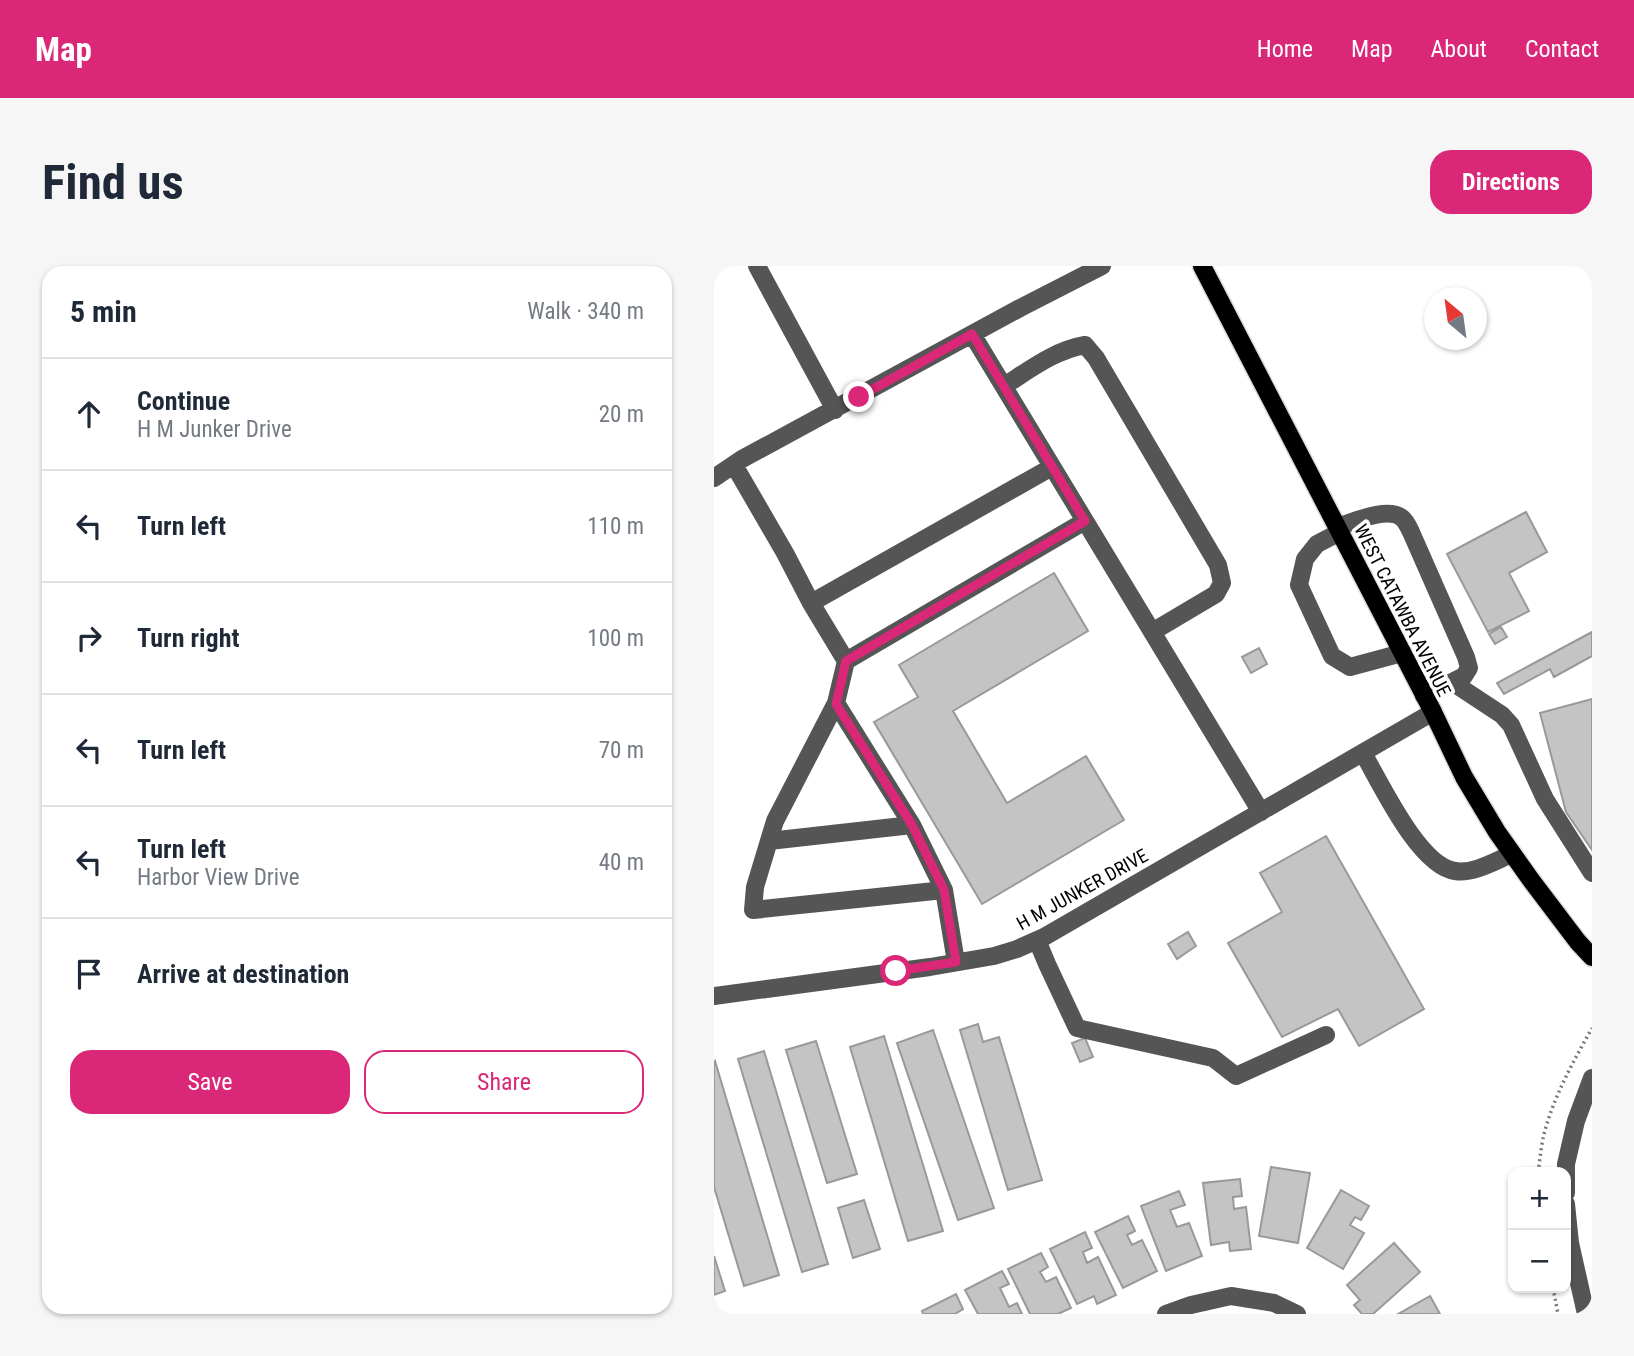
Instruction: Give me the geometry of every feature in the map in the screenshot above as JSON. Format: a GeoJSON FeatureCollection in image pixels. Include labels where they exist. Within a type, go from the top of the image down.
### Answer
{"type":"FeatureCollection","features":[{"type":"Feature","properties":{"kind":"main road","name":"WEST CATAWBA AVENUE"},"geometry":{"type":"LineString","coordinates":[[1202,266],[1429,704],[1464,777],[1512,854],[1592,957]]}},
{"type":"Feature","properties":{"kind":"street"},"geometry":{"type":"LineString","coordinates":[[757,266],[835,410]]}},
{"type":"Feature","properties":{"kind":"street"},"geometry":{"type":"LineString","coordinates":[[714,478],[734,464],[1102,266]]}},
{"type":"Feature","properties":{"kind":"street"},"geometry":{"type":"LineString","coordinates":[[972,334],[1261,812]]}},
{"type":"Feature","properties":{"kind":"street"},"geometry":{"type":"LineString","coordinates":[[1004,386],[1070,348],[1085,345],[1096,358],[1217,565],[1222,583],[1216,594],[1152,632]]}},
{"type":"Feature","properties":{"kind":"street"},"geometry":{"type":"LineString","coordinates":[[734,464],[846,661],[836,704],[775,821],[755,887],[753,909],[944,890]]}},
{"type":"Feature","properties":{"kind":"street"},"geometry":{"type":"LineString","coordinates":[[811,603],[1052,467]]}},
{"type":"Feature","properties":{"kind":"street"},"geometry":{"type":"LineString","coordinates":[[1402,653],[1350,667],[1332,656],[1299,585],[1305,559],[1317,544],[1339,530],[1371,516],[1392,513],[1403,518],[1416,542],[1469,668],[1464,676],[1452,682]]}},
{"type":"Feature","properties":{"kind":"street"},"geometry":{"type":"LineString","coordinates":[[846,661],[1085,521]]}},
{"type":"Feature","properties":{"kind":"street"},"geometry":{"type":"LineString","coordinates":[[1452,682],[1502,715],[1511,725],[1545,799],[1592,873]]}},
{"type":"Feature","properties":{"kind":"street","name":"H M JUNKER DRIVE"},"geometry":{"type":"LineString","coordinates":[[714,996],[956,962],[1017,949],[1363,753],[1429,704],[1452,682]]}},
{"type":"Feature","properties":{"kind":"street"},"geometry":{"type":"LineString","coordinates":[[836,704],[912,825],[944,890],[956,962]]}},
{"type":"Feature","properties":{"kind":"street"},"geometry":{"type":"LineString","coordinates":[[1363,753],[1423,851],[1443,868],[1458,872],[1478,869],[1512,854]]}},
{"type":"Feature","properties":{"kind":"street"},"geometry":{"type":"LineString","coordinates":[[769,841],[912,825]]}},
{"type":"Feature","properties":{"kind":"street"},"geometry":{"type":"LineString","coordinates":[[1037,940],[1077,1028],[1213,1058],[1236,1076],[1326,1035]]}},
{"type":"Feature","properties":{"kind":"street"},"geometry":{"type":"LineString","coordinates":[[1566,1167],[1576,1121],[1592,1078]]}},
{"type":"Feature","properties":{"kind":"street"},"geometry":{"type":"LineString","coordinates":[[1569,1230],[1586,1314]]}},
{"type":"Feature","properties":{"kind":"street"},"geometry":{"type":"LineString","coordinates":[[1166,1314],[1231,1296],[1274,1303],[1297,1314]]}},
{"type":"Feature","properties":{"kind":"path"},"geometry":{"type":"LineString","coordinates":[[1539,1167],[1543,1136],[1553,1104],[1592,1028]]}},
{"type":"Feature","properties":{"kind":"path"},"geometry":{"type":"LineString","coordinates":[[1554,1293],[1558,1314]]}},
{"type":"Feature","properties":{"kind":"building"},"geometry":{"type":"Polygon","coordinates":[[[1526,512],[1547,552],[1509,573],[1529,611],[1488,632],[1447,554],[1526,512]]]}},
{"type":"Feature","properties":{"kind":"building"},"geometry":{"type":"Polygon","coordinates":[[[1054,573],[1088,631],[953,711],[1007,803],[1086,756],[1124,820],[982,904],[874,722],[918,697],[899,665],[1054,573]]]}},
{"type":"Feature","properties":{"kind":"building"},"geometry":{"type":"Polygon","coordinates":[[[1501,627],[1507,637],[1495,644],[1489,634],[1501,627]]]}},
{"type":"Feature","properties":{"kind":"building"},"geometry":{"type":"Polygon","coordinates":[[[1592,632],[1592,656],[1554,677],[1550,669],[1504,694],[1497,683],[1592,632]]]}},
{"type":"Feature","properties":{"kind":"building"},"geometry":{"type":"Polygon","coordinates":[[[1259,648],[1267,664],[1251,673],[1242,657],[1259,648]]]}},
{"type":"Feature","properties":{"kind":"building"},"geometry":{"type":"Polygon","coordinates":[[[1592,699],[1592,850],[1566,812],[1540,713],[1592,699]]]}},
{"type":"Feature","properties":{"kind":"building"},"geometry":{"type":"Polygon","coordinates":[[[1326,836],[1424,1009],[1359,1046],[1338,1009],[1282,1037],[1228,943],[1282,912],[1260,873],[1326,836]]]}},
{"type":"Feature","properties":{"kind":"building"},"geometry":{"type":"Polygon","coordinates":[[[1188,932],[1196,946],[1177,959],[1168,944],[1188,932]]]}},
{"type":"Feature","properties":{"kind":"building"},"geometry":{"type":"Polygon","coordinates":[[[978,1024],[983,1042],[999,1037],[1042,1180],[1008,1190],[960,1030],[978,1024]]]}},
{"type":"Feature","properties":{"kind":"building"},"geometry":{"type":"Polygon","coordinates":[[[933,1030],[994,1208],[958,1220],[897,1043],[933,1030]]]}},
{"type":"Feature","properties":{"kind":"building"},"geometry":{"type":"Polygon","coordinates":[[[884,1036],[943,1231],[908,1241],[850,1047],[884,1036]]]}},
{"type":"Feature","properties":{"kind":"building"},"geometry":{"type":"Polygon","coordinates":[[[1085,1038],[1093,1057],[1080,1062],[1072,1043],[1085,1038]]]}},
{"type":"Feature","properties":{"kind":"building"},"geometry":{"type":"Polygon","coordinates":[[[816,1041],[857,1174],[827,1183],[786,1050],[816,1041]]]}},
{"type":"Feature","properties":{"kind":"building"},"geometry":{"type":"Polygon","coordinates":[[[764,1051],[828,1264],[802,1272],[738,1059],[764,1051]]]}},
{"type":"Feature","properties":{"kind":"building"},"geometry":{"type":"Polygon","coordinates":[[[715,1061],[779,1275],[744,1286],[714,1187],[715,1061]]]}},
{"type":"Feature","properties":{"kind":"building"},"geometry":{"type":"Polygon","coordinates":[[[1271,1167],[1310,1173],[1298,1243],[1259,1236],[1271,1167]]]}},
{"type":"Feature","properties":{"kind":"building"},"geometry":{"type":"Polygon","coordinates":[[[1240,1179],[1242,1196],[1233,1197],[1234,1209],[1246,1207],[1251,1249],[1230,1251],[1229,1242],[1211,1245],[1203,1183],[1240,1179]]]}},
{"type":"Feature","properties":{"kind":"building"},"geometry":{"type":"Polygon","coordinates":[[[1341,1190],[1369,1206],[1361,1220],[1355,1217],[1350,1225],[1364,1233],[1343,1269],[1307,1248],[1341,1190]]]}},
{"type":"Feature","properties":{"kind":"building"},"geometry":{"type":"Polygon","coordinates":[[[1179,1191],[1185,1205],[1170,1210],[1177,1227],[1189,1223],[1202,1256],[1166,1271],[1141,1206],[1179,1191]]]}},
{"type":"Feature","properties":{"kind":"building"},"geometry":{"type":"Polygon","coordinates":[[[864,1200],[880,1249],[853,1258],[838,1208],[864,1200]]]}},
{"type":"Feature","properties":{"kind":"building"},"geometry":{"type":"Polygon","coordinates":[[[1128,1216],[1135,1231],[1127,1235],[1132,1245],[1142,1240],[1157,1271],[1123,1288],[1095,1232],[1128,1216]]]}},
{"type":"Feature","properties":{"kind":"building"},"geometry":{"type":"Polygon","coordinates":[[[1085,1232],[1092,1248],[1083,1252],[1087,1263],[1098,1257],[1116,1295],[1097,1304],[1094,1296],[1077,1304],[1050,1249],[1085,1232]]]}},
{"type":"Feature","properties":{"kind":"building"},"geometry":{"type":"Polygon","coordinates":[[[1394,1243],[1420,1272],[1373,1314],[1362,1314],[1354,1305],[1360,1300],[1347,1285],[1394,1243]]]}},
{"type":"Feature","properties":{"kind":"building"},"geometry":{"type":"Polygon","coordinates":[[[1041,1253],[1048,1267],[1040,1272],[1046,1282],[1056,1277],[1071,1308],[1058,1314],[1030,1314],[1008,1269],[1041,1253]]]}},
{"type":"Feature","properties":{"kind":"building"},"geometry":{"type":"Polygon","coordinates":[[[714,1256],[725,1291],[714,1295],[714,1256]]]}},
{"type":"Feature","properties":{"kind":"building"},"geometry":{"type":"Polygon","coordinates":[[[1002,1271],[1009,1284],[1000,1288],[1009,1307],[1017,1303],[1022,1314],[978,1314],[965,1290],[1002,1271]]]}},
{"type":"Feature","properties":{"kind":"building"},"geometry":{"type":"Polygon","coordinates":[[[956,1294],[963,1309],[955,1314],[923,1314],[922,1311],[956,1294]]]}},
{"type":"Feature","properties":{"kind":"building"},"geometry":{"type":"Polygon","coordinates":[[[1430,1296],[1440,1314],[1398,1314],[1430,1296]]]}},
{"type":"Feature","properties":{"kind":"route"},"geometry":{"type":"LineString","coordinates":[[859,397],[972,334],[1085,521],[846,661],[836,704],[912,825],[944,890],[956,962],[896,971]]}}]}
